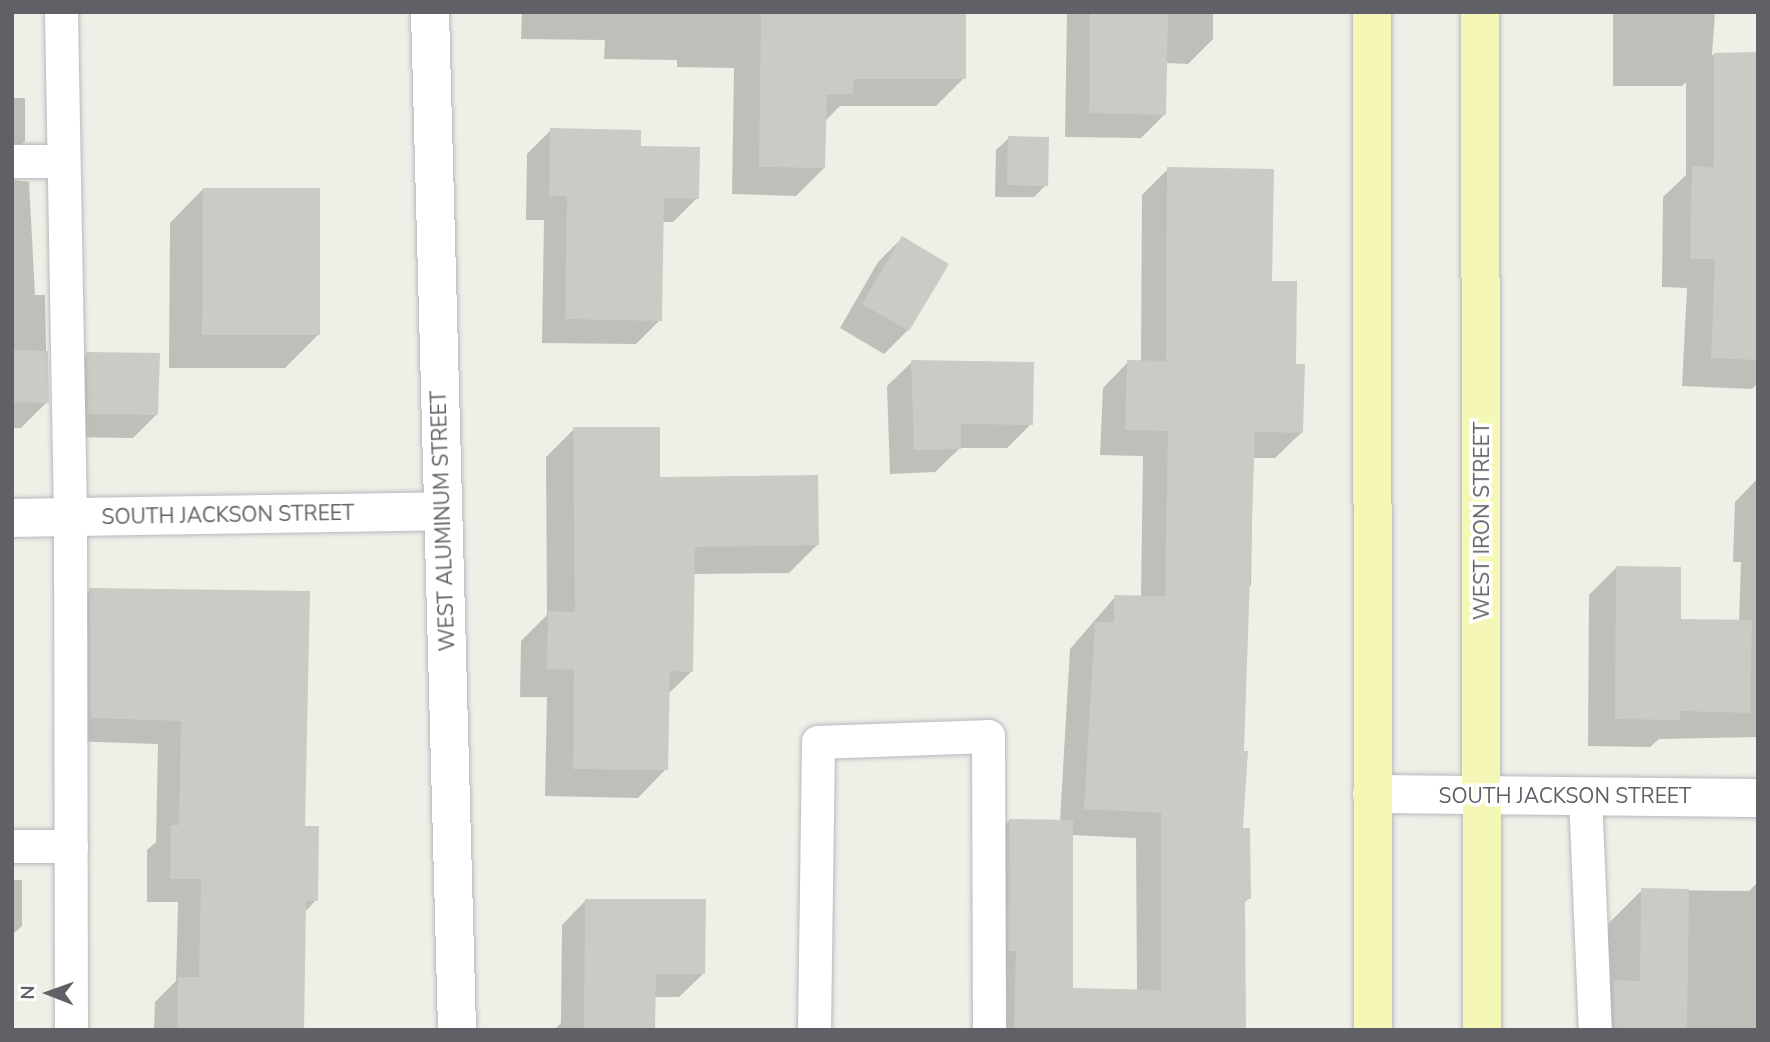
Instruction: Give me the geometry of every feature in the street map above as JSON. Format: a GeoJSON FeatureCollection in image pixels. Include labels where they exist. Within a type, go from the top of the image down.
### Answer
{"type":"FeatureCollection","features":[{"type":"Feature","properties":{"kind":"main road"},"geometry":{"type":"LineString","coordinates":[[1372,12],[1373,1030]]}},
{"type":"Feature","properties":{"kind":"main road","name":"WEST IRON STREET"},"geometry":{"type":"LineString","coordinates":[[1480,12],[1482,1030]]}},
{"type":"Feature","properties":{"kind":"street","name":"WEST ALUMINUM STREET"},"geometry":{"type":"LineString","coordinates":[[430,12],[457,1030]]}},
{"type":"Feature","properties":{"kind":"street","name":"SOUTH JACKSON STREET"},"geometry":{"type":"LineString","coordinates":[[12,518],[443,512]]}},
{"type":"Feature","properties":{"kind":"street","name":"SOUTH JACKSON STREET"},"geometry":{"type":"LineString","coordinates":[[1372,794],[1758,798]]}},
{"type":"Feature","properties":{"kind":"lane"},"geometry":{"type":"LineString","coordinates":[[61,12],[70,518],[71,1030]]}},
{"type":"Feature","properties":{"kind":"lane"},"geometry":{"type":"LineString","coordinates":[[12,160],[63,161]]}},
{"type":"Feature","properties":{"kind":"lane"},"geometry":{"type":"LineString","coordinates":[[814,1030],[818,742],[988,736],[989,1030]]}},
{"type":"Feature","properties":{"kind":"lane"},"geometry":{"type":"LineString","coordinates":[[1585,795],[1595,1030]]}},
{"type":"Feature","properties":{"kind":"lane"},"geometry":{"type":"LineString","coordinates":[[12,846],[71,846]]}},
{"type":"Feature","properties":{"kind":"building"},"geometry":{"type":"Polygon","coordinates":[[[761,12],[966,12],[966,79],[854,79],[853,94],[827,95],[825,168],[759,167],[761,12]]]}},
{"type":"Feature","properties":{"kind":"building"},"geometry":{"type":"Polygon","coordinates":[[[1090,12],[1168,12],[1166,115],[1089,113],[1090,12]]]}},
{"type":"Feature","properties":{"kind":"building"},"geometry":{"type":"Polygon","coordinates":[[[1758,52],[1758,360],[1711,358],[1715,259],[1690,259],[1692,166],[1714,167],[1714,53],[1758,52]]]}},
{"type":"Feature","properties":{"kind":"building"},"geometry":{"type":"Polygon","coordinates":[[[550,128],[641,130],[641,146],[700,147],[699,199],[664,198],[662,321],[565,319],[567,196],[549,196],[550,128]]]}},
{"type":"Feature","properties":{"kind":"building"},"geometry":{"type":"Polygon","coordinates":[[[1008,136],[1049,137],[1048,186],[1007,185],[1008,136]]]}},
{"type":"Feature","properties":{"kind":"building"},"geometry":{"type":"Polygon","coordinates":[[[1167,167],[1274,169],[1272,281],[1297,281],[1296,364],[1305,364],[1303,433],[1255,432],[1244,751],[1248,751],[1243,828],[1250,828],[1251,899],[1245,899],[1246,1030],[1014,1030],[1016,951],[1008,951],[1009,819],[1073,820],[1073,988],[1161,990],[1161,813],[1084,809],[1095,622],[1114,622],[1114,595],[1165,596],[1168,431],[1125,430],[1127,360],[1166,361],[1167,167]]]}},
{"type":"Feature","properties":{"kind":"building"},"geometry":{"type":"Polygon","coordinates":[[[203,188],[320,188],[320,335],[202,335],[203,188]]]}},
{"type":"Feature","properties":{"kind":"building"},"geometry":{"type":"Polygon","coordinates":[[[902,236],[949,264],[909,331],[862,304],[902,236]]]}},
{"type":"Feature","properties":{"kind":"building"},"geometry":{"type":"Polygon","coordinates":[[[12,350],[48,351],[49,403],[12,402],[12,350]]]}},
{"type":"Feature","properties":{"kind":"building"},"geometry":{"type":"Polygon","coordinates":[[[86,352],[160,353],[158,415],[88,414],[86,352]]]}},
{"type":"Feature","properties":{"kind":"building"},"geometry":{"type":"Polygon","coordinates":[[[911,360],[1034,362],[1033,425],[961,424],[961,449],[914,450],[911,360]]]}},
{"type":"Feature","properties":{"kind":"building"},"geometry":{"type":"Polygon","coordinates":[[[573,427],[660,427],[660,477],[818,475],[819,545],[695,547],[693,672],[670,671],[668,770],[573,769],[574,670],[547,669],[548,611],[575,612],[573,427]]]}},
{"type":"Feature","properties":{"kind":"building"},"geometry":{"type":"Polygon","coordinates":[[[1616,566],[1681,567],[1681,619],[1752,620],[1750,713],[1680,711],[1680,720],[1615,719],[1616,566]]]}},
{"type":"Feature","properties":{"kind":"building"},"geometry":{"type":"Polygon","coordinates":[[[89,588],[310,591],[305,826],[319,826],[318,901],[306,901],[304,1030],[177,1030],[178,977],[199,977],[201,879],[170,879],[171,825],[179,825],[181,721],[90,718],[89,588]]]}},
{"type":"Feature","properties":{"kind":"building"},"geometry":{"type":"Polygon","coordinates":[[[1641,888],[1689,889],[1687,1030],[1614,1030],[1613,980],[1640,981],[1641,888]]]}},
{"type":"Feature","properties":{"kind":"building"},"geometry":{"type":"Polygon","coordinates":[[[585,899],[706,899],[705,974],[656,974],[655,1030],[584,1030],[585,899]]]}}]}
